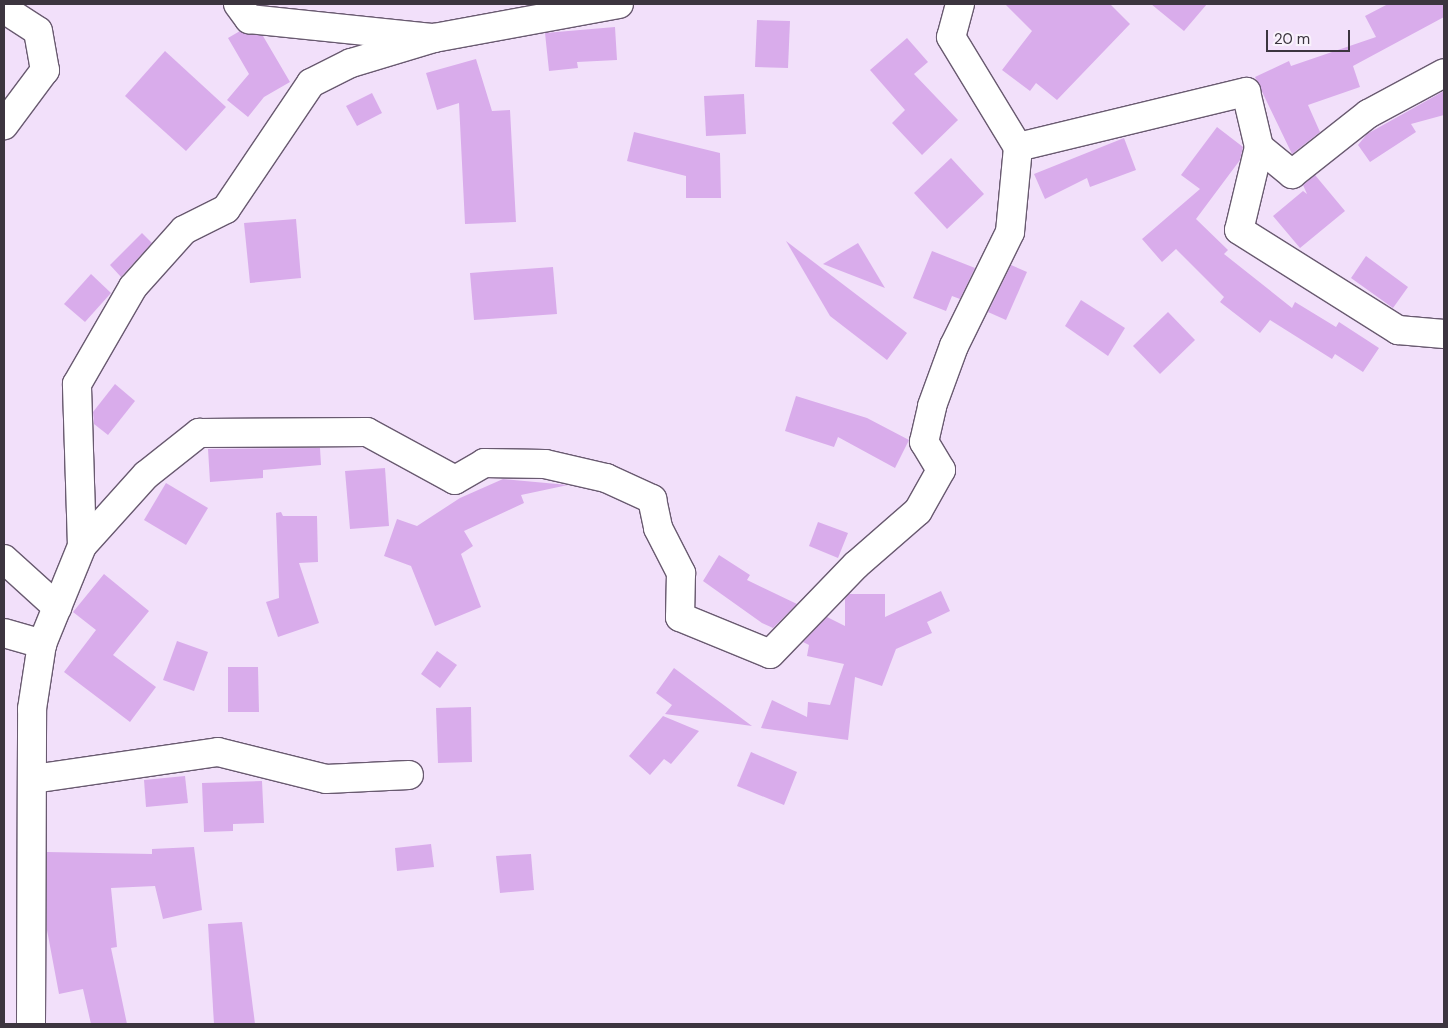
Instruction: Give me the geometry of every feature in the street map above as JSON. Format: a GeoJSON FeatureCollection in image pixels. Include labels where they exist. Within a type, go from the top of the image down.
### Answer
{"type":"FeatureCollection","features":[{"type":"Feature","properties":{"kind":"street"},"geometry":{"type":"LineString","coordinates":[[238,4],[249,19],[434,38]]}},
{"type":"Feature","properties":{"kind":"street"},"geometry":{"type":"LineString","coordinates":[[82,546],[76,384],[134,287],[184,230],[226,209],[311,83],[351,63],[434,38],[619,4]]}},
{"type":"Feature","properties":{"kind":"street"},"geometry":{"type":"LineString","coordinates":[[31,1024],[32,709],[42,644],[82,546],[146,475],[199,433],[368,432],[455,480],[484,463],[545,464],[606,478],[652,499],[658,528],[681,573],[680,616],[770,654],[856,565],[918,511],[941,470],[924,442],[932,406],[954,346],[1010,232],[1018,147],[950,37],[960,4]]}},
{"type":"Feature","properties":{"kind":"street"},"geometry":{"type":"LineString","coordinates":[[4,9],[38,31],[45,70],[4,125]]}},
{"type":"Feature","properties":{"kind":"street"},"geometry":{"type":"LineString","coordinates":[[1258,147],[1292,174],[1368,114],[1444,73]]}},
{"type":"Feature","properties":{"kind":"street"},"geometry":{"type":"LineString","coordinates":[[1018,147],[1246,92],[1258,147],[1239,230],[1398,330],[1444,334]]}},
{"type":"Feature","properties":{"kind":"street"},"geometry":{"type":"LineString","coordinates":[[4,559],[57,608]]}},
{"type":"Feature","properties":{"kind":"street"},"geometry":{"type":"LineString","coordinates":[[4,633],[42,644]]}},
{"type":"Feature","properties":{"kind":"street"},"geometry":{"type":"LineString","coordinates":[[33,779],[218,752],[326,779],[409,775]]}},
{"type":"Feature","properties":{"kind":"building"},"geometry":{"type":"Polygon","coordinates":[[[1005,4],[1110,4],[1130,24],[1057,100],[1036,83],[1030,91],[1002,70],[1032,31],[1005,4]]]}},
{"type":"Feature","properties":{"kind":"building"},"geometry":{"type":"Polygon","coordinates":[[[1151,4],[1207,4],[1184,31],[1151,4]]]}},
{"type":"Feature","properties":{"kind":"building"},"geometry":{"type":"Polygon","coordinates":[[[1388,4],[1444,4],[1444,17],[1353,66],[1360,87],[1308,105],[1320,132],[1292,154],[1255,77],[1289,61],[1291,66],[1376,37],[1365,16],[1388,4]]]}},
{"type":"Feature","properties":{"kind":"building"},"geometry":{"type":"Polygon","coordinates":[[[757,20],[790,21],[788,68],[755,67],[757,20]]]}},
{"type":"Feature","properties":{"kind":"building"},"geometry":{"type":"Polygon","coordinates":[[[615,27],[617,60],[577,62],[578,68],[549,71],[545,33],[615,27]]]}},
{"type":"Feature","properties":{"kind":"building"},"geometry":{"type":"Polygon","coordinates":[[[240,31],[263,36],[290,82],[264,97],[248,117],[227,100],[249,74],[228,38],[240,31]]]}},
{"type":"Feature","properties":{"kind":"building"},"geometry":{"type":"Polygon","coordinates":[[[907,38],[928,62],[914,74],[958,120],[922,155],[892,123],[905,110],[870,70],[907,38]]]}},
{"type":"Feature","properties":{"kind":"building"},"geometry":{"type":"Polygon","coordinates":[[[165,51],[226,107],[186,151],[125,96],[165,51]]]}},
{"type":"Feature","properties":{"kind":"building"},"geometry":{"type":"Polygon","coordinates":[[[476,59],[492,111],[510,110],[516,222],[465,224],[459,103],[437,110],[426,73],[476,59]]]}},
{"type":"Feature","properties":{"kind":"building"},"geometry":{"type":"Polygon","coordinates":[[[1444,91],[1444,115],[1411,124],[1416,132],[1370,162],[1358,145],[1367,134],[1444,91]]]}},
{"type":"Feature","properties":{"kind":"building"},"geometry":{"type":"Polygon","coordinates":[[[372,93],[382,113],[357,126],[346,106],[372,93]]]}},
{"type":"Feature","properties":{"kind":"building"},"geometry":{"type":"Polygon","coordinates":[[[744,94],[746,134],[706,136],[704,96],[744,94]]]}},
{"type":"Feature","properties":{"kind":"building"},"geometry":{"type":"Polygon","coordinates":[[[1217,127],[1243,147],[1240,160],[1196,219],[1228,250],[1224,254],[1292,308],[1295,302],[1336,327],[1339,322],[1379,348],[1363,372],[1335,354],[1332,359],[1270,320],[1260,333],[1220,302],[1224,297],[1176,249],[1162,262],[1142,239],[1200,189],[1181,175],[1217,127]]]}},
{"type":"Feature","properties":{"kind":"building"},"geometry":{"type":"Polygon","coordinates":[[[634,132],[720,153],[721,198],[686,198],[686,176],[627,161],[634,132]]]}},
{"type":"Feature","properties":{"kind":"building"},"geometry":{"type":"Polygon","coordinates":[[[1124,138],[1136,170],[1090,187],[1087,178],[1045,199],[1034,174],[1124,138]]]}},
{"type":"Feature","properties":{"kind":"building"},"geometry":{"type":"Polygon","coordinates":[[[951,158],[984,194],[947,229],[914,193],[951,158]]]}},
{"type":"Feature","properties":{"kind":"building"},"geometry":{"type":"Polygon","coordinates":[[[1315,175],[1345,211],[1300,248],[1273,216],[1303,191],[1307,194],[1303,185],[1315,175]]]}},
{"type":"Feature","properties":{"kind":"building"},"geometry":{"type":"Polygon","coordinates":[[[296,219],[301,278],[250,283],[244,223],[296,219]]]}},
{"type":"Feature","properties":{"kind":"building"},"geometry":{"type":"Polygon","coordinates":[[[142,233],[152,243],[121,277],[110,265],[142,233]]]}},
{"type":"Feature","properties":{"kind":"building"},"geometry":{"type":"Polygon","coordinates":[[[786,241],[907,333],[887,360],[830,316],[786,241]]]}},
{"type":"Feature","properties":{"kind":"building"},"geometry":{"type":"Polygon","coordinates":[[[858,243],[885,288],[823,264],[858,243]]]}},
{"type":"Feature","properties":{"kind":"building"},"geometry":{"type":"Polygon","coordinates":[[[932,251],[975,268],[960,299],[952,296],[946,311],[913,298],[932,251]]]}},
{"type":"Feature","properties":{"kind":"building"},"geometry":{"type":"Polygon","coordinates":[[[1366,256],[1408,287],[1393,308],[1351,278],[1366,256]]]}},
{"type":"Feature","properties":{"kind":"building"},"geometry":{"type":"Polygon","coordinates":[[[1011,265],[1027,272],[1006,320],[988,312],[1011,265]]]}},
{"type":"Feature","properties":{"kind":"building"},"geometry":{"type":"Polygon","coordinates":[[[553,267],[557,314],[474,320],[470,273],[553,267]]]}},
{"type":"Feature","properties":{"kind":"building"},"geometry":{"type":"Polygon","coordinates":[[[91,274],[111,293],[85,322],[64,304],[91,274]]]}},
{"type":"Feature","properties":{"kind":"building"},"geometry":{"type":"Polygon","coordinates":[[[1081,300],[1125,328],[1108,356],[1065,326],[1081,300]]]}},
{"type":"Feature","properties":{"kind":"building"},"geometry":{"type":"Polygon","coordinates":[[[1168,312],[1195,340],[1160,374],[1133,346],[1168,312]]]}},
{"type":"Feature","properties":{"kind":"building"},"geometry":{"type":"Polygon","coordinates":[[[115,384],[135,401],[108,435],[94,424],[93,412],[115,384]]]}},
{"type":"Feature","properties":{"kind":"building"},"geometry":{"type":"Polygon","coordinates":[[[796,396],[867,418],[909,440],[895,468],[838,437],[834,447],[785,431],[796,396]]]}},
{"type":"Feature","properties":{"kind":"building"},"geometry":{"type":"Polygon","coordinates":[[[320,448],[321,465],[263,470],[263,478],[210,482],[208,449],[320,448]]]}},
{"type":"Feature","properties":{"kind":"building"},"geometry":{"type":"Polygon","coordinates":[[[385,468],[389,526],[350,529],[345,471],[385,468]]]}},
{"type":"Feature","properties":{"kind":"building"},"geometry":{"type":"Polygon","coordinates":[[[503,479],[568,485],[521,495],[524,503],[464,531],[473,546],[461,554],[481,607],[435,626],[411,566],[384,556],[397,519],[417,526],[460,498],[503,479]]]}},
{"type":"Feature","properties":{"kind":"building"},"geometry":{"type":"Polygon","coordinates":[[[166,483],[208,508],[186,545],[144,520],[166,483]]]}},
{"type":"Feature","properties":{"kind":"building"},"geometry":{"type":"Polygon","coordinates":[[[281,512],[283,516],[317,516],[318,562],[299,563],[319,623],[278,637],[266,602],[279,598],[276,513],[281,512]]]}},
{"type":"Feature","properties":{"kind":"building"},"geometry":{"type":"Polygon","coordinates":[[[818,522],[848,533],[838,558],[809,546],[818,522]]]}},
{"type":"Feature","properties":{"kind":"building"},"geometry":{"type":"Polygon","coordinates":[[[719,555],[750,575],[747,580],[797,604],[773,628],[762,623],[703,581],[719,555]]]}},
{"type":"Feature","properties":{"kind":"building"},"geometry":{"type":"Polygon","coordinates":[[[104,574],[149,611],[113,655],[156,687],[130,722],[64,672],[96,630],[73,612],[104,574]]]}},
{"type":"Feature","properties":{"kind":"building"},"geometry":{"type":"Polygon","coordinates":[[[941,591],[950,611],[927,622],[932,633],[896,649],[882,686],[855,677],[848,740],[761,728],[772,700],[807,717],[808,702],[830,705],[844,664],[807,656],[809,645],[803,642],[827,617],[845,626],[845,599],[849,594],[885,594],[885,617],[941,591]]]}},
{"type":"Feature","properties":{"kind":"building"},"geometry":{"type":"Polygon","coordinates":[[[177,641],[208,652],[194,691],[163,680],[177,641]]]}},
{"type":"Feature","properties":{"kind":"building"},"geometry":{"type":"Polygon","coordinates":[[[437,651],[457,665],[440,688],[421,674],[437,651]]]}},
{"type":"Feature","properties":{"kind":"building"},"geometry":{"type":"Polygon","coordinates":[[[228,667],[258,667],[259,712],[228,712],[228,667]]]}},
{"type":"Feature","properties":{"kind":"building"},"geometry":{"type":"Polygon","coordinates":[[[674,668],[752,726],[665,714],[672,705],[656,693],[674,668]]]}},
{"type":"Feature","properties":{"kind":"building"},"geometry":{"type":"Polygon","coordinates":[[[471,707],[472,762],[438,763],[436,708],[471,707]]]}},
{"type":"Feature","properties":{"kind":"building"},"geometry":{"type":"Polygon","coordinates":[[[663,716],[699,731],[671,764],[664,759],[650,775],[629,756],[663,716]]]}},
{"type":"Feature","properties":{"kind":"building"},"geometry":{"type":"Polygon","coordinates":[[[751,752],[797,772],[784,805],[737,786],[751,752]]]}},
{"type":"Feature","properties":{"kind":"building"},"geometry":{"type":"Polygon","coordinates":[[[185,776],[188,803],[146,807],[144,780],[185,776]]]}},
{"type":"Feature","properties":{"kind":"building"},"geometry":{"type":"Polygon","coordinates":[[[262,781],[264,823],[233,824],[233,831],[204,832],[202,783],[262,781]]]}},
{"type":"Feature","properties":{"kind":"building"},"geometry":{"type":"Polygon","coordinates":[[[431,844],[434,867],[397,871],[395,848],[431,844]]]}},
{"type":"Feature","properties":{"kind":"building"},"geometry":{"type":"Polygon","coordinates":[[[194,847],[202,910],[163,919],[155,886],[111,888],[117,947],[111,948],[127,1024],[91,1024],[83,989],[59,994],[47,930],[47,852],[152,854],[152,849],[194,847]]]}},
{"type":"Feature","properties":{"kind":"building"},"geometry":{"type":"Polygon","coordinates":[[[531,854],[534,890],[500,893],[496,856],[531,854]]]}},
{"type":"Feature","properties":{"kind":"building"},"geometry":{"type":"Polygon","coordinates":[[[242,922],[255,1024],[214,1024],[208,924],[242,922]]]}}]}
